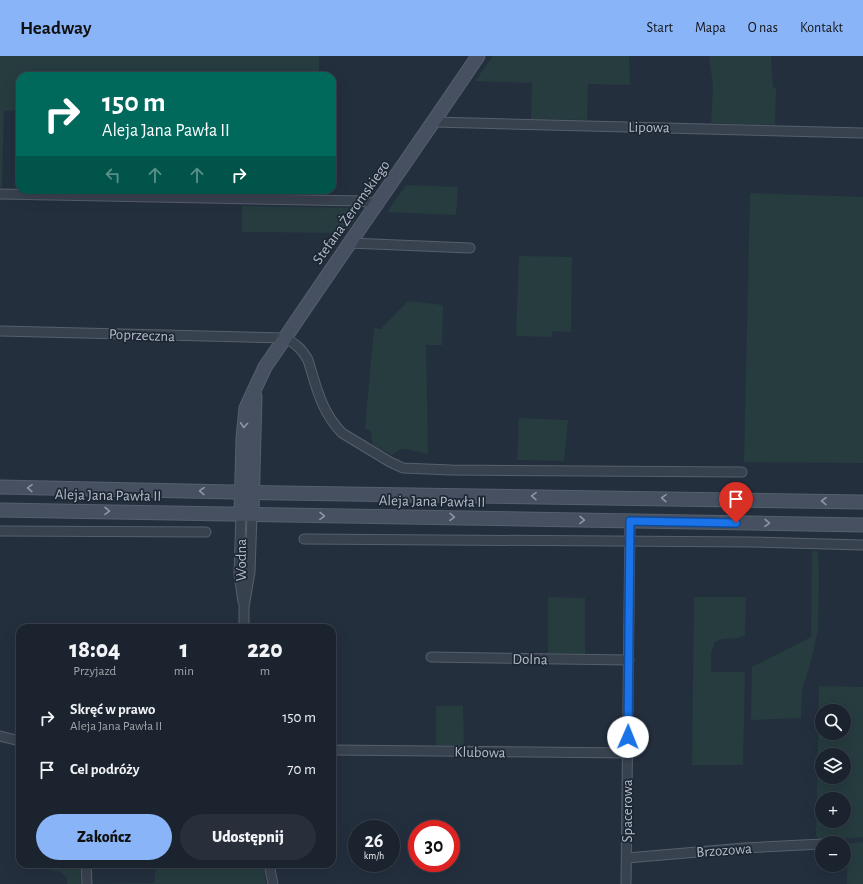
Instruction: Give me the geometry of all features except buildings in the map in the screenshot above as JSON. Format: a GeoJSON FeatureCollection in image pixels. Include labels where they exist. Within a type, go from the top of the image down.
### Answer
{"type":"FeatureCollection","features":[{"type":"Feature","properties":{"kind":"main road","name":"Stefana Żeromskiego"},"geometry":{"type":"LineString","coordinates":[[246,514],[247,492],[244,416],[249,398],[265,367],[478,56]]}},
{"type":"Feature","properties":{"kind":"main road","name":"Aleja Jana Pawła II"},"geometry":{"type":"LineString","coordinates":[[0,487],[863,502]]}},
{"type":"Feature","properties":{"kind":"main road","name":"Aleja Jana Pawła II"},"geometry":{"type":"LineString","coordinates":[[0,510],[863,525]]}},
{"type":"Feature","properties":{"kind":"street","name":"Lipowa"},"geometry":{"type":"LineString","coordinates":[[434,122],[863,133]]}},
{"type":"Feature","properties":{"kind":"street"},"geometry":{"type":"LineString","coordinates":[[0,194],[360,201],[377,204]]}},
{"type":"Feature","properties":{"kind":"street"},"geometry":{"type":"LineString","coordinates":[[349,243],[470,248]]}},
{"type":"Feature","properties":{"kind":"street","name":"Poprzeczna"},"geometry":{"type":"LineString","coordinates":[[0,331],[285,338]]}},
{"type":"Feature","properties":{"kind":"street"},"geometry":{"type":"LineString","coordinates":[[285,338],[294,343],[308,360],[326,414],[337,428],[342,433],[403,468],[465,470],[742,472]]}},
{"type":"Feature","properties":{"kind":"street","name":"Wodna"},"geometry":{"type":"LineString","coordinates":[[244,624],[244,607],[240,574],[246,514]]}},
{"type":"Feature","properties":{"kind":"street","name":"Spacerowa"},"geometry":{"type":"LineString","coordinates":[[626,884],[630,521]]}},
{"type":"Feature","properties":{"kind":"street"},"geometry":{"type":"LineString","coordinates":[[0,530],[206,532]]}},
{"type":"Feature","properties":{"kind":"street"},"geometry":{"type":"LineString","coordinates":[[304,539],[743,542],[863,545]]}},
{"type":"Feature","properties":{"kind":"street","name":"Dolna"},"geometry":{"type":"LineString","coordinates":[[431,657],[629,660]]}},
{"type":"Feature","properties":{"kind":"street"},"geometry":{"type":"LineString","coordinates":[[0,736],[16,740]]}},
{"type":"Feature","properties":{"kind":"street","name":"Klubowa"},"geometry":{"type":"LineString","coordinates":[[336,750],[628,753]]}},
{"type":"Feature","properties":{"kind":"street","name":"Brzozowa"},"geometry":{"type":"LineString","coordinates":[[627,858],[744,848],[815,844]]}},
{"type":"Feature","properties":{"kind":"street"},"geometry":{"type":"LineString","coordinates":[[86,868],[87,884]]}},
{"type":"Feature","properties":{"kind":"street"},"geometry":{"type":"LineString","coordinates":[[271,868],[273,884]]}},
{"type":"Feature","properties":{"kind":"green space"},"geometry":{"type":"Polygon","coordinates":[[[0,56],[319,56],[319,72],[16,72],[16,110],[4,111],[2,187],[0,187],[0,56]]]}},
{"type":"Feature","properties":{"kind":"green space"},"geometry":{"type":"Polygon","coordinates":[[[493,56],[629,56],[630,85],[588,84],[587,120],[531,119],[532,83],[475,81],[493,56]]]}},
{"type":"Feature","properties":{"kind":"green space"},"geometry":{"type":"Polygon","coordinates":[[[709,56],[771,56],[773,87],[776,88],[775,125],[711,123],[713,87],[709,56]]]}},
{"type":"Feature","properties":{"kind":"green space"},"geometry":{"type":"Polygon","coordinates":[[[406,185],[458,187],[456,215],[387,212],[406,185]]]}},
{"type":"Feature","properties":{"kind":"green space"},"geometry":{"type":"Polygon","coordinates":[[[750,193],[863,197],[863,463],[744,462],[750,193]]]}},
{"type":"Feature","properties":{"kind":"green space"},"geometry":{"type":"Polygon","coordinates":[[[242,206],[362,208],[346,233],[242,232],[242,206]]]}},
{"type":"Feature","properties":{"kind":"green space"},"geometry":{"type":"Polygon","coordinates":[[[519,256],[572,257],[571,332],[552,331],[552,337],[516,336],[519,256]]]}},
{"type":"Feature","properties":{"kind":"green space"},"geometry":{"type":"Polygon","coordinates":[[[408,301],[443,305],[442,345],[426,345],[428,454],[401,449],[392,455],[373,445],[371,437],[372,432],[365,428],[374,328],[381,329],[408,301]]]}},
{"type":"Feature","properties":{"kind":"green space"},"geometry":{"type":"Polygon","coordinates":[[[519,418],[568,420],[564,461],[517,460],[519,418]]]}},
{"type":"Feature","properties":{"kind":"green space"},"geometry":{"type":"Polygon","coordinates":[[[812,551],[818,551],[818,630],[811,661],[802,690],[801,718],[751,720],[752,667],[811,637],[812,551]]]}},
{"type":"Feature","properties":{"kind":"green space"},"geometry":{"type":"Polygon","coordinates":[[[548,597],[585,598],[585,654],[548,653],[548,597]]]}},
{"type":"Feature","properties":{"kind":"green space"},"geometry":{"type":"Polygon","coordinates":[[[694,597],[746,597],[745,635],[738,638],[722,639],[715,642],[711,653],[711,672],[745,672],[743,765],[692,765],[694,597]]]}},
{"type":"Feature","properties":{"kind":"green space"},"geometry":{"type":"Polygon","coordinates":[[[819,686],[863,687],[863,837],[817,836],[816,828],[851,828],[851,792],[817,792],[817,784],[851,784],[851,748],[818,748],[818,740],[851,740],[851,704],[819,704],[819,686]]]}},
{"type":"Feature","properties":{"kind":"green space"},"geometry":{"type":"Polygon","coordinates":[[[436,706],[463,706],[464,745],[436,745],[436,706]]]}},
{"type":"Feature","properties":{"kind":"green space"},"geometry":{"type":"Polygon","coordinates":[[[863,842],[863,884],[847,884],[847,872],[851,872],[851,844],[863,842]]]}},
{"type":"Feature","properties":{"kind":"green space"},"geometry":{"type":"Polygon","coordinates":[[[40,868],[80,868],[81,884],[67,884],[67,878],[61,872],[40,868]]]}},
{"type":"Feature","properties":{"kind":"green space"},"geometry":{"type":"Polygon","coordinates":[[[156,868],[264,868],[266,884],[91,884],[154,883],[156,868]]]}},
{"type":"Feature","properties":{"kind":"route"},"geometry":{"type":"LineString","coordinates":[[628,737],[630,521],[736,523]]}}]}
